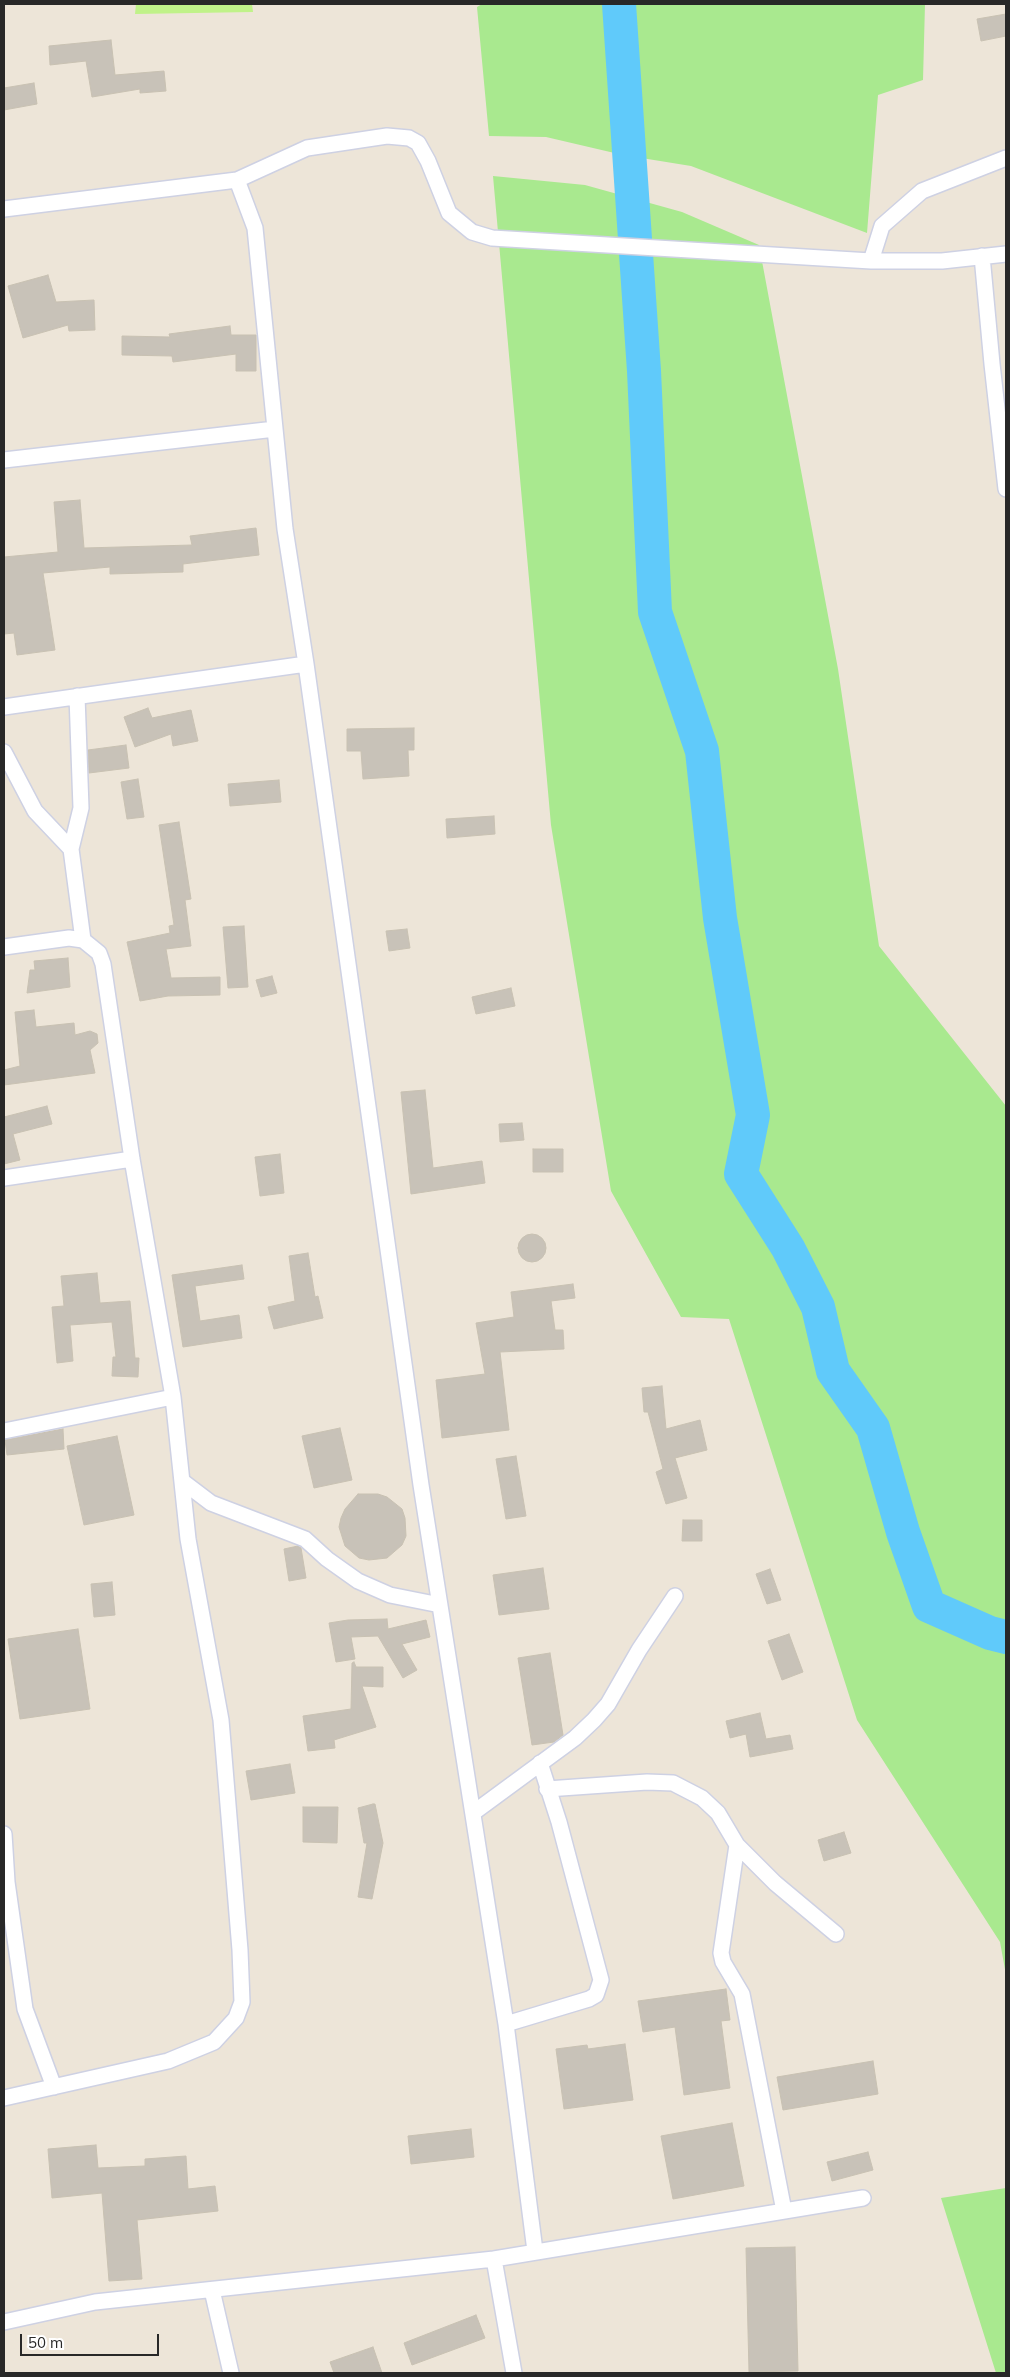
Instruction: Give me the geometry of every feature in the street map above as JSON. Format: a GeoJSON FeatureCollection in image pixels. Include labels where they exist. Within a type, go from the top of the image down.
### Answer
{"type":"FeatureCollection","features":[{"type":"Feature","properties":{"kind":"street"},"geometry":{"type":"LineString","coordinates":[[4,209],[237,180],[307,148],[387,136],[409,138],[418,143],[428,161],[448,213],[472,232],[492,238],[871,261],[942,261],[1006,254]]}},
{"type":"Feature","properties":{"kind":"street"},"geometry":{"type":"LineString","coordinates":[[871,261],[882,226],[922,191],[1006,158]]}},
{"type":"Feature","properties":{"kind":"street"},"geometry":{"type":"LineString","coordinates":[[237,180],[255,228],[258,242],[285,529],[306,664],[421,1485],[506,2024],[534,2252]]}},
{"type":"Feature","properties":{"kind":"street"},"geometry":{"type":"LineString","coordinates":[[982,256],[1006,489]]}},
{"type":"Feature","properties":{"kind":"street"},"geometry":{"type":"LineString","coordinates":[[4,460],[275,429]]}},
{"type":"Feature","properties":{"kind":"street"},"geometry":{"type":"LineString","coordinates":[[4,707],[306,664]]}},
{"type":"Feature","properties":{"kind":"street"},"geometry":{"type":"LineString","coordinates":[[77,696],[81,808],[71,849],[83,940]]}},
{"type":"Feature","properties":{"kind":"street"},"geometry":{"type":"LineString","coordinates":[[4,752],[35,811],[71,849]]}},
{"type":"Feature","properties":{"kind":"street"},"geometry":{"type":"LineString","coordinates":[[4,947],[69,938],[83,940],[98,953],[103,964],[132,1159],[173,1397],[188,1540],[221,1720],[240,1950],[242,2002],[236,2018],[214,2042],[168,2062],[4,2098]]}},
{"type":"Feature","properties":{"kind":"street"},"geometry":{"type":"LineString","coordinates":[[4,1178],[132,1159]]}},
{"type":"Feature","properties":{"kind":"street"},"geometry":{"type":"LineString","coordinates":[[4,1431],[173,1397]]}},
{"type":"Feature","properties":{"kind":"street"},"geometry":{"type":"LineString","coordinates":[[182,1481],[211,1503],[305,1539],[327,1559],[358,1581],[390,1595],[440,1605]]}},
{"type":"Feature","properties":{"kind":"street"},"geometry":{"type":"LineString","coordinates":[[473,1813],[575,1738],[608,1704],[639,1650],[675,1596]]}},
{"type":"Feature","properties":{"kind":"street"},"geometry":{"type":"LineString","coordinates":[[506,2024],[589,1999],[596,1994],[601,1980],[540,1763]]}},
{"type":"Feature","properties":{"kind":"street"},"geometry":{"type":"LineString","coordinates":[[547,1790],[647,1782],[673,1783],[702,1798],[718,1813],[737,1845],[775,1883],[836,1934]]}},
{"type":"Feature","properties":{"kind":"street"},"geometry":{"type":"LineString","coordinates":[[4,1834],[7,1882],[25,2009],[54,2087]]}},
{"type":"Feature","properties":{"kind":"street"},"geometry":{"type":"LineString","coordinates":[[737,1845],[722,1953],[726,1967],[742,1994],[784,2211]]}},
{"type":"Feature","properties":{"kind":"street"},"geometry":{"type":"LineString","coordinates":[[4,2322],[95,2302],[494,2259],[863,2198]]}},
{"type":"Feature","properties":{"kind":"street"},"geometry":{"type":"LineString","coordinates":[[494,2259],[514,2373]]}},
{"type":"Feature","properties":{"kind":"street"},"geometry":{"type":"LineString","coordinates":[[212,2290],[231,2373]]}},
{"type":"Feature","properties":{"kind":"green space"},"geometry":{"type":"Polygon","coordinates":[[[136,4],[252,4],[253,12],[135,14],[136,4]]]}},
{"type":"Feature","properties":{"kind":"green space"},"geometry":{"type":"Polygon","coordinates":[[[482,4],[925,4],[923,80],[878,95],[867,233],[691,166],[623,155],[546,137],[489,136],[477,7],[482,4]]]}},
{"type":"Feature","properties":{"kind":"green space"},"geometry":{"type":"Polygon","coordinates":[[[493,176],[585,185],[682,212],[759,245],[838,669],[879,946],[1006,1106],[1006,1975],[1000,1942],[857,1720],[729,1319],[681,1317],[611,1191],[551,825],[493,176]]]}},
{"type":"Feature","properties":{"kind":"green space"},"geometry":{"type":"Polygon","coordinates":[[[1006,2188],[1006,2373],[996,2373],[941,2198],[1006,2188]]]}},
{"type":"Feature","properties":{"kind":"building"},"geometry":{"type":"Polygon","coordinates":[[[1006,14],[1006,36],[981,41],[977,19],[1006,14]]]}},
{"type":"Feature","properties":{"kind":"building"},"geometry":{"type":"Polygon","coordinates":[[[111,40],[115,75],[164,71],[166,91],[140,93],[140,89],[92,97],[86,61],[50,65],[49,46],[111,40]]]}},
{"type":"Feature","properties":{"kind":"building"},"geometry":{"type":"Polygon","coordinates":[[[34,83],[37,104],[4,110],[4,88],[34,83]]]}},
{"type":"Feature","properties":{"kind":"building"},"geometry":{"type":"Polygon","coordinates":[[[48,275],[56,302],[94,300],[95,330],[69,331],[68,325],[23,338],[8,286],[48,275]]]}},
{"type":"Feature","properties":{"kind":"building"},"geometry":{"type":"Polygon","coordinates":[[[230,326],[231,335],[256,335],[256,371],[236,371],[236,354],[173,362],[172,356],[122,355],[122,336],[170,337],[169,334],[230,326]]]}},
{"type":"Feature","properties":{"kind":"building"},"geometry":{"type":"Polygon","coordinates":[[[80,500],[84,548],[192,545],[190,536],[256,528],[259,555],[183,564],[183,572],[110,574],[110,567],[43,573],[55,650],[17,655],[14,633],[4,634],[4,557],[58,552],[54,502],[80,500]]]}},
{"type":"Feature","properties":{"kind":"building"},"geometry":{"type":"Polygon","coordinates":[[[148,708],[152,718],[191,710],[198,741],[173,746],[171,734],[135,747],[124,717],[148,708]]]}},
{"type":"Feature","properties":{"kind":"building"},"geometry":{"type":"Polygon","coordinates":[[[414,728],[414,750],[408,750],[409,776],[363,779],[361,751],[347,751],[347,729],[414,728]]]}},
{"type":"Feature","properties":{"kind":"building"},"geometry":{"type":"Polygon","coordinates":[[[126,745],[129,768],[89,773],[88,750],[126,745]]]}},
{"type":"Feature","properties":{"kind":"building"},"geometry":{"type":"Polygon","coordinates":[[[138,779],[144,817],[127,819],[121,782],[138,779]]]}},
{"type":"Feature","properties":{"kind":"building"},"geometry":{"type":"Polygon","coordinates":[[[279,780],[281,802],[230,806],[228,784],[279,780]]]}},
{"type":"Feature","properties":{"kind":"building"},"geometry":{"type":"Polygon","coordinates":[[[494,816],[495,834],[447,838],[446,819],[494,816]]]}},
{"type":"Feature","properties":{"kind":"building"},"geometry":{"type":"Polygon","coordinates":[[[179,822],[191,899],[185,900],[191,946],[166,949],[171,978],[220,977],[220,995],[168,996],[140,1001],[127,942],[170,933],[169,926],[174,925],[159,825],[179,822]]]}},
{"type":"Feature","properties":{"kind":"building"},"geometry":{"type":"Polygon","coordinates":[[[244,926],[248,987],[228,988],[223,927],[244,926]]]}},
{"type":"Feature","properties":{"kind":"building"},"geometry":{"type":"Polygon","coordinates":[[[407,929],[410,948],[389,951],[386,931],[407,929]]]}},
{"type":"Feature","properties":{"kind":"building"},"geometry":{"type":"Polygon","coordinates":[[[68,958],[70,987],[27,993],[30,970],[35,970],[34,961],[68,958]]]}},
{"type":"Feature","properties":{"kind":"building"},"geometry":{"type":"Polygon","coordinates":[[[272,976],[277,993],[261,997],[256,980],[272,976]]]}},
{"type":"Feature","properties":{"kind":"building"},"geometry":{"type":"Polygon","coordinates":[[[511,988],[515,1006],[476,1014],[472,997],[511,988]]]}},
{"type":"Feature","properties":{"kind":"building"},"geometry":{"type":"Polygon","coordinates":[[[34,1010],[36,1027],[74,1023],[75,1035],[90,1031],[97,1034],[98,1043],[90,1050],[95,1073],[4,1085],[4,1070],[20,1066],[15,1012],[34,1010]]]}},
{"type":"Feature","properties":{"kind":"building"},"geometry":{"type":"Polygon","coordinates":[[[425,1090],[433,1168],[482,1161],[485,1183],[411,1194],[401,1092],[425,1090]]]}},
{"type":"Feature","properties":{"kind":"building"},"geometry":{"type":"Polygon","coordinates":[[[47,1106],[52,1124],[13,1134],[20,1160],[4,1164],[4,1117],[47,1106]]]}},
{"type":"Feature","properties":{"kind":"building"},"geometry":{"type":"Polygon","coordinates":[[[522,1123],[524,1140],[500,1142],[499,1124],[522,1123]]]}},
{"type":"Feature","properties":{"kind":"building"},"geometry":{"type":"Polygon","coordinates":[[[533,1149],[563,1149],[563,1172],[533,1172],[533,1149]]]}},
{"type":"Feature","properties":{"kind":"building"},"geometry":{"type":"Polygon","coordinates":[[[280,1154],[284,1193],[260,1196],[255,1157],[280,1154]]]}},
{"type":"Feature","properties":{"kind":"building"},"geometry":{"type":"Polygon","coordinates":[[[532,1234],[542,1238],[546,1248],[542,1258],[532,1262],[522,1258],[518,1248],[522,1238],[532,1234]]]}},
{"type":"Feature","properties":{"kind":"building"},"geometry":{"type":"Polygon","coordinates":[[[308,1253],[315,1297],[318,1296],[323,1318],[274,1329],[268,1307],[295,1301],[289,1256],[308,1253]]]}},
{"type":"Feature","properties":{"kind":"building"},"geometry":{"type":"Polygon","coordinates":[[[242,1265],[244,1279],[195,1286],[200,1321],[239,1315],[242,1338],[183,1347],[172,1275],[242,1265]]]}},
{"type":"Feature","properties":{"kind":"building"},"geometry":{"type":"Polygon","coordinates":[[[97,1273],[100,1303],[130,1301],[135,1358],[139,1358],[138,1377],[112,1376],[113,1357],[116,1357],[112,1322],[70,1325],[73,1361],[57,1363],[52,1307],[64,1306],[61,1276],[97,1273]]]}},
{"type":"Feature","properties":{"kind":"building"},"geometry":{"type":"Polygon","coordinates":[[[573,1284],[575,1298],[551,1301],[555,1330],[563,1330],[564,1349],[500,1352],[509,1430],[442,1438],[436,1380],[485,1374],[476,1323],[514,1317],[511,1292],[573,1284]]]}},
{"type":"Feature","properties":{"kind":"building"},"geometry":{"type":"Polygon","coordinates":[[[662,1386],[666,1429],[700,1420],[707,1450],[675,1458],[687,1498],[666,1504],[656,1472],[663,1469],[648,1412],[644,1412],[642,1388],[662,1386]]]}},
{"type":"Feature","properties":{"kind":"building"},"geometry":{"type":"Polygon","coordinates":[[[340,1428],[352,1480],[314,1488],[302,1436],[340,1428]]]}},
{"type":"Feature","properties":{"kind":"building"},"geometry":{"type":"Polygon","coordinates":[[[63,1429],[64,1449],[7,1455],[5,1440],[63,1429]]]}},
{"type":"Feature","properties":{"kind":"building"},"geometry":{"type":"Polygon","coordinates":[[[117,1436],[134,1515],[84,1525],[67,1446],[117,1436]]]}},
{"type":"Feature","properties":{"kind":"building"},"geometry":{"type":"Polygon","coordinates":[[[516,1456],[526,1516],[506,1519],[496,1459],[516,1456]]]}},
{"type":"Feature","properties":{"kind":"building"},"geometry":{"type":"Polygon","coordinates":[[[358,1494],[378,1494],[387,1497],[402,1509],[405,1518],[406,1536],[402,1545],[387,1558],[369,1560],[359,1558],[345,1546],[339,1527],[341,1518],[345,1509],[358,1494]]]}},
{"type":"Feature","properties":{"kind":"building"},"geometry":{"type":"Polygon","coordinates":[[[683,1520],[702,1520],[702,1541],[682,1541],[683,1520]]]}},
{"type":"Feature","properties":{"kind":"building"},"geometry":{"type":"Polygon","coordinates":[[[298,1546],[301,1548],[306,1578],[289,1581],[284,1549],[298,1546]]]}},
{"type":"Feature","properties":{"kind":"building"},"geometry":{"type":"Polygon","coordinates":[[[543,1568],[549,1609],[499,1615],[493,1575],[543,1568]]]}},
{"type":"Feature","properties":{"kind":"building"},"geometry":{"type":"Polygon","coordinates":[[[770,1569],[781,1600],[767,1604],[756,1574],[770,1569]]]}},
{"type":"Feature","properties":{"kind":"building"},"geometry":{"type":"Polygon","coordinates":[[[112,1582],[115,1615],[94,1617],[91,1584],[112,1582]]]}},
{"type":"Feature","properties":{"kind":"building"},"geometry":{"type":"Polygon","coordinates":[[[387,1619],[388,1629],[426,1620],[430,1637],[402,1644],[417,1670],[403,1678],[378,1636],[351,1637],[355,1659],[336,1662],[329,1623],[348,1620],[387,1619]]]}},
{"type":"Feature","properties":{"kind":"building"},"geometry":{"type":"Polygon","coordinates":[[[78,1629],[90,1709],[20,1719],[8,1639],[78,1629]]]}},
{"type":"Feature","properties":{"kind":"building"},"geometry":{"type":"Polygon","coordinates":[[[789,1634],[803,1672],[782,1680],[768,1641],[789,1634]]]}},
{"type":"Feature","properties":{"kind":"building"},"geometry":{"type":"Polygon","coordinates":[[[550,1653],[563,1735],[554,1742],[532,1745],[518,1658],[550,1653]]]}},
{"type":"Feature","properties":{"kind":"building"},"geometry":{"type":"Polygon","coordinates":[[[354,1662],[356,1667],[383,1667],[383,1687],[362,1686],[376,1727],[334,1740],[335,1748],[308,1751],[303,1716],[351,1709],[352,1663],[354,1662]]]}},
{"type":"Feature","properties":{"kind":"building"},"geometry":{"type":"Polygon","coordinates":[[[760,1713],[766,1739],[790,1735],[793,1749],[750,1757],[746,1734],[730,1738],[726,1721],[760,1713]]]}},
{"type":"Feature","properties":{"kind":"building"},"geometry":{"type":"Polygon","coordinates":[[[290,1764],[295,1793],[251,1800],[246,1771],[290,1764]]]}},
{"type":"Feature","properties":{"kind":"building"},"geometry":{"type":"Polygon","coordinates":[[[375,1804],[383,1843],[372,1899],[358,1897],[367,1843],[364,1843],[358,1808],[375,1804]]]}},
{"type":"Feature","properties":{"kind":"building"},"geometry":{"type":"Polygon","coordinates":[[[303,1807],[338,1807],[337,1843],[303,1842],[303,1807]]]}},
{"type":"Feature","properties":{"kind":"building"},"geometry":{"type":"Polygon","coordinates":[[[844,1832],[851,1853],[824,1861],[818,1840],[844,1832]]]}},
{"type":"Feature","properties":{"kind":"building"},"geometry":{"type":"Polygon","coordinates":[[[726,1989],[730,2020],[721,2021],[730,2088],[684,2095],[675,2027],[643,2032],[638,2001],[726,1989]]]}},
{"type":"Feature","properties":{"kind":"building"},"geometry":{"type":"Polygon","coordinates":[[[625,2044],[633,2100],[564,2109],[556,2049],[587,2045],[588,2049],[625,2044]]]}},
{"type":"Feature","properties":{"kind":"building"},"geometry":{"type":"Polygon","coordinates":[[[873,2061],[878,2094],[783,2110],[777,2077],[873,2061]]]}},
{"type":"Feature","properties":{"kind":"building"},"geometry":{"type":"Polygon","coordinates":[[[732,2123],[744,2186],[673,2199],[661,2136],[732,2123]]]}},
{"type":"Feature","properties":{"kind":"building"},"geometry":{"type":"Polygon","coordinates":[[[471,2129],[474,2157],[411,2164],[408,2136],[471,2129]]]}},
{"type":"Feature","properties":{"kind":"building"},"geometry":{"type":"Polygon","coordinates":[[[96,2145],[98,2168],[145,2166],[145,2159],[186,2156],[188,2189],[215,2186],[218,2211],[137,2220],[142,2279],[109,2281],[102,2193],[52,2198],[48,2149],[96,2145]]]}},
{"type":"Feature","properties":{"kind":"building"},"geometry":{"type":"Polygon","coordinates":[[[868,2152],[873,2170],[832,2181],[827,2162],[868,2152]]]}},
{"type":"Feature","properties":{"kind":"building"},"geometry":{"type":"Polygon","coordinates":[[[795,2247],[798,2371],[749,2372],[746,2248],[795,2247]]]}},
{"type":"Feature","properties":{"kind":"building"},"geometry":{"type":"Polygon","coordinates":[[[476,2315],[485,2338],[412,2365],[404,2343],[476,2315]]]}},
{"type":"Feature","properties":{"kind":"building"},"geometry":{"type":"Polygon","coordinates":[[[373,2347],[382,2373],[334,2373],[330,2362],[373,2347]]]}},
{"type":"Feature","properties":{"kind":"waterway"},"geometry":{"type":"LineString","coordinates":[[619,4],[644,371],[655,612],[702,751],[720,918],[753,1115],[741,1174],[788,1248],[818,1307],[833,1371],[873,1428],[903,1532],[929,1606],[990,1633],[1006,1637]]}}]}
